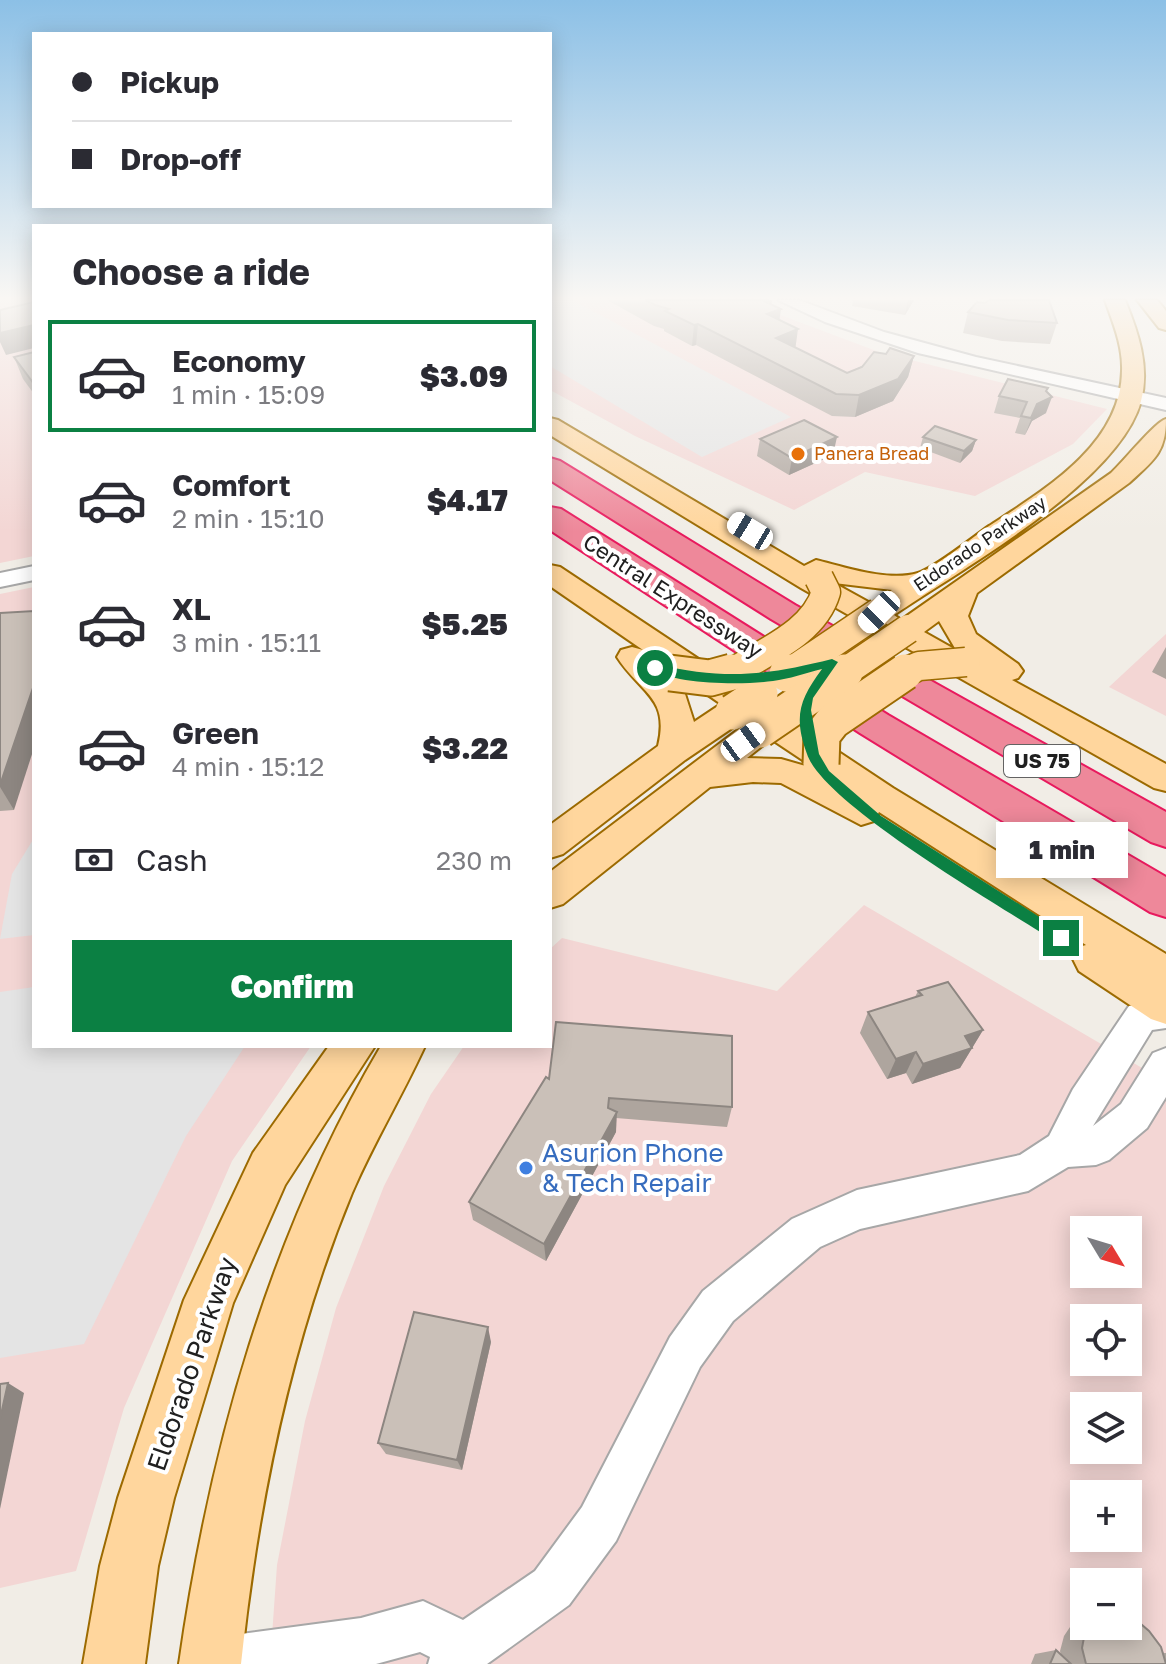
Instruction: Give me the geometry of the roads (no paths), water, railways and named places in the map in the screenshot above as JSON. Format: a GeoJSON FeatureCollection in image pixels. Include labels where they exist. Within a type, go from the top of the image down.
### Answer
{"type":"FeatureCollection","features":[{"type":"Feature","properties":{"kind":"highway","name":"Central Expressway"},"geometry":{"type":"LineString","coordinates":[[552,468],[797,620],[1166,831]]}},
{"type":"Feature","properties":{"kind":"highway","name":"Central Expressway"},"geometry":{"type":"LineString","coordinates":[[552,517],[874,724],[1166,899]]}},
{"type":"Feature","properties":{"kind":"main road","name":"Eldorado Parkway"},"geometry":{"type":"LineString","coordinates":[[552,891],[698,777],[746,721],[806,677],[879,612],[1092,468],[1113,450],[1155,402],[1151,378]]}},
{"type":"Feature","properties":{"kind":"main road"},"geometry":{"type":"LineString","coordinates":[[552,415],[816,578],[830,599],[830,623],[806,677],[808,733],[813,754],[823,769],[877,819]]}},
{"type":"Feature","properties":{"kind":"main road"},"geometry":{"type":"LineString","coordinates":[[552,426],[811,582],[1166,779]]}},
{"type":"Feature","properties":{"kind":"main road","name":"Eldorado Parkway"},"geometry":{"type":"LineString","coordinates":[[552,843],[673,752],[746,721],[806,677],[875,652],[1120,478],[1143,457],[1166,426]]}},
{"type":"Feature","properties":{"kind":"main road"},"geometry":{"type":"LineString","coordinates":[[552,574],[859,783],[1166,975]]}},
{"type":"Feature","properties":{"kind":"main road"},"geometry":{"type":"LineString","coordinates":[[816,578],[924,581]]}},
{"type":"Feature","properties":{"kind":"main road"},"geometry":{"type":"LineString","coordinates":[[710,678],[748,664],[810,623],[821,609],[816,578]]}},
{"type":"Feature","properties":{"kind":"main road"},"geometry":{"type":"LineString","coordinates":[[967,587],[955,607],[953,622],[963,638],[1001,668],[1166,758]]}},
{"type":"Feature","properties":{"kind":"main road"},"geometry":{"type":"LineString","coordinates":[[552,598],[632,657],[674,702],[679,726],[673,752]]}},
{"type":"Feature","properties":{"kind":"main road"},"geometry":{"type":"LineString","coordinates":[[632,657],[670,673],[710,678],[806,677],[904,657],[935,657],[1001,668]]}},
{"type":"Feature","properties":{"kind":"main road"},"geometry":{"type":"LineString","coordinates":[[823,769],[822,735],[833,721],[904,672],[919,666],[966,662]]}},
{"type":"Feature","properties":{"kind":"main road"},"geometry":{"type":"LineString","coordinates":[[698,777],[747,769],[785,772],[808,780],[877,819],[1166,1006]]}},
{"type":"Feature","properties":{"kind":"main road","name":"Eldorado Parkway"},"geometry":{"type":"LineString","coordinates":[[114,1664],[129,1566],[146,1498],[209,1300],[269,1169],[313,1101],[353,1048]]}},
{"type":"Feature","properties":{"kind":"main road"},"geometry":{"type":"LineString","coordinates":[[297,1277],[312,1177],[333,1128],[383,1048]]}},
{"type":"Feature","properties":{"kind":"main road"},"geometry":{"type":"LineString","coordinates":[[208,1664],[218,1581],[253,1424],[297,1277],[352,1140],[376,1090],[403,1048]]}},
{"type":"Feature","properties":{"kind":"street"},"geometry":{"type":"LineString","coordinates":[[1050,378],[1155,402]]}},
{"type":"Feature","properties":{"kind":"street"},"geometry":{"type":"LineString","coordinates":[[0,580],[32,573]]}},
{"type":"Feature","properties":{"kind":"street"},"geometry":{"type":"LineString","coordinates":[[208,1664],[361,1643],[423,1626],[459,1656],[552,1588],[599,1524],[685,1352],[718,1306],[806,1233],[857,1210],[1028,1172],[1062,1149],[1086,1101],[1141,1017],[1166,1013]]}},
{"type":"Feature","properties":{"kind":"street"},"geometry":{"type":"LineString","coordinates":[[1062,1149],[1096,1147],[1134,1116],[1166,1064]]}},
{"type":"Feature","properties":{"kind":"place","name":"Panera Bread"},"geometry":{"type":"Point","coordinates":[798,454]}},
{"type":"Feature","properties":{"kind":"place","name":"Asurion Phone & Tech Repair"},"geometry":{"type":"Point","coordinates":[526,1168]}}]}
